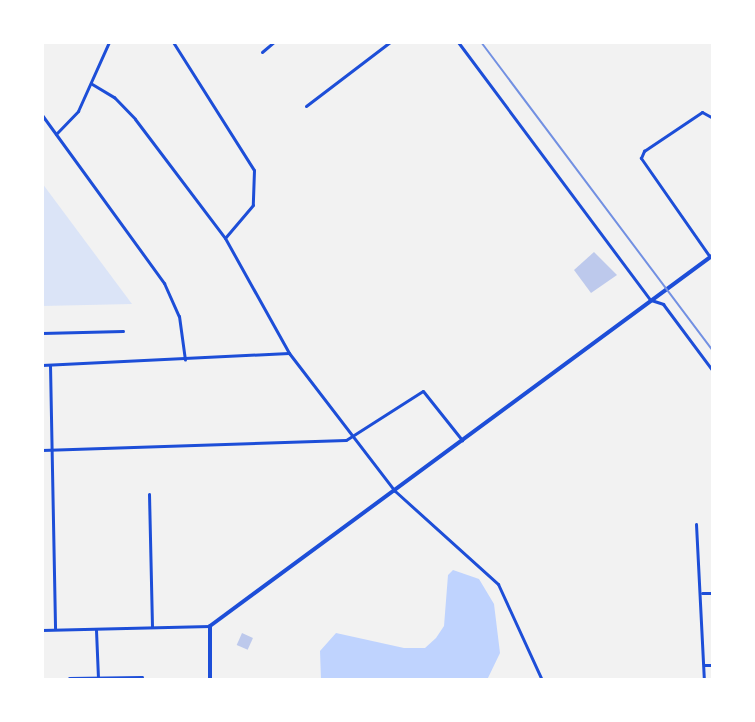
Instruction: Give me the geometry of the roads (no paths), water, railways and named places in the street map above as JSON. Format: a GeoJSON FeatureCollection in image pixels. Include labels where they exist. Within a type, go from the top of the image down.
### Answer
{"type":"FeatureCollection","features":[{"type":"Feature","properties":{"kind":"main road"},"geometry":{"type":"LineString","coordinates":[[210,680],[210,626],[712,256]]}},
{"type":"Feature","properties":{"kind":"street"},"geometry":{"type":"LineString","coordinates":[[55,135],[78,111],[109,42]]}},
{"type":"Feature","properties":{"kind":"street"},"geometry":{"type":"LineString","coordinates":[[173,42],[254,170],[253,205],[225,238]]}},
{"type":"Feature","properties":{"kind":"street"},"geometry":{"type":"LineString","coordinates":[[262,52],[274,42]]}},
{"type":"Feature","properties":{"kind":"street"},"geometry":{"type":"LineString","coordinates":[[306,106],[390,42]]}},
{"type":"Feature","properties":{"kind":"street"},"geometry":{"type":"LineString","coordinates":[[458,42],[650,300],[663,304],[713,371]]}},
{"type":"Feature","properties":{"kind":"street"},"geometry":{"type":"LineString","coordinates":[[92,84],[114,97],[135,119],[225,238],[289,353],[395,491],[498,584],[542,680]]}},
{"type":"Feature","properties":{"kind":"street"},"geometry":{"type":"LineString","coordinates":[[712,256],[641,166],[644,151],[702,112],[713,118]]}},
{"type":"Feature","properties":{"kind":"street"},"geometry":{"type":"LineString","coordinates":[[42,115],[164,283],[179,316],[185,360]]}},
{"type":"Feature","properties":{"kind":"street"},"geometry":{"type":"LineString","coordinates":[[42,333],[123,331]]}},
{"type":"Feature","properties":{"kind":"street"},"geometry":{"type":"LineString","coordinates":[[42,365],[289,353]]}},
{"type":"Feature","properties":{"kind":"street"},"geometry":{"type":"LineString","coordinates":[[50,365],[55,629]]}},
{"type":"Feature","properties":{"kind":"street"},"geometry":{"type":"LineString","coordinates":[[42,450],[354,438],[423,391],[462,440]]}},
{"type":"Feature","properties":{"kind":"street"},"geometry":{"type":"LineString","coordinates":[[149,494],[152,627]]}},
{"type":"Feature","properties":{"kind":"street"},"geometry":{"type":"LineString","coordinates":[[696,524],[702,593],[704,680]]}},
{"type":"Feature","properties":{"kind":"street"},"geometry":{"type":"LineString","coordinates":[[702,593],[713,593]]}},
{"type":"Feature","properties":{"kind":"street"},"geometry":{"type":"LineString","coordinates":[[42,630],[210,626]]}},
{"type":"Feature","properties":{"kind":"street"},"geometry":{"type":"LineString","coordinates":[[96,629],[98,678]]}},
{"type":"Feature","properties":{"kind":"street"},"geometry":{"type":"LineString","coordinates":[[704,665],[713,665]]}},
{"type":"Feature","properties":{"kind":"street"},"geometry":{"type":"LineString","coordinates":[[69,678],[142,677]]}},
{"type":"Feature","properties":{"kind":"water"},"geometry":{"type":"Polygon","coordinates":[[[453,570],[479,579],[494,604],[500,653],[487,680],[321,680],[320,651],[336,633],[404,648],[425,648],[444,626],[448,575],[453,570]]]}},
{"type":"Feature","properties":{"kind":"railway"},"geometry":{"type":"LineString","coordinates":[[481,42],[713,351]]}}]}
